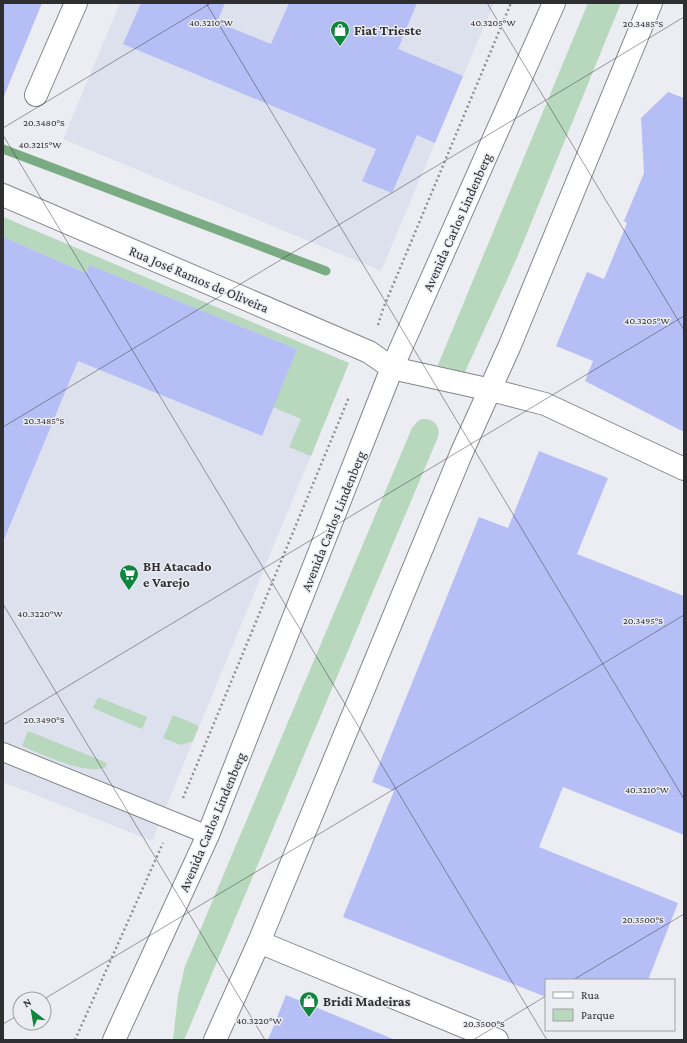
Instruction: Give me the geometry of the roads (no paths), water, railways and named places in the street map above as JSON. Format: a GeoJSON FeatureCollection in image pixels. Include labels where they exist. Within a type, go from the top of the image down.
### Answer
{"type":"FeatureCollection","features":[{"type":"Feature","properties":{"kind":"main road"},"geometry":{"type":"LineString","coordinates":[[36,95],[76,3]]}},
{"type":"Feature","properties":{"kind":"main road","name":"Avenida Carlos Lindenberg"},"geometry":{"type":"LineString","coordinates":[[114,1040],[208,835],[392,368],[554,3]]}},
{"type":"Feature","properties":{"kind":"main road"},"geometry":{"type":"LineString","coordinates":[[215,1040],[259,942],[458,462],[491,390],[651,3]]}},
{"type":"Feature","properties":{"kind":"main road","name":"Rua José Ramos de Oliveira"},"geometry":{"type":"LineString","coordinates":[[3,195],[369,352],[392,368]]}},
{"type":"Feature","properties":{"kind":"main road"},"geometry":{"type":"LineString","coordinates":[[392,368],[491,390],[545,404],[684,469]]}},
{"type":"Feature","properties":{"kind":"main road"},"geometry":{"type":"LineString","coordinates":[[259,942],[497,1040]]}},
{"type":"Feature","properties":{"kind":"lane"},"geometry":{"type":"LineString","coordinates":[[3,752],[208,835]]}},
{"type":"Feature","properties":{"kind":"waterway"},"geometry":{"type":"LineString","coordinates":[[3,149],[326,271]]}},
{"type":"Feature","properties":{"kind":"place","name":"Fiat Trieste"},"geometry":{"type":"Point","coordinates":[340,47]}},
{"type":"Feature","properties":{"kind":"place","name":"BH Atacado e Varejo"},"geometry":{"type":"Point","coordinates":[129,591]}},
{"type":"Feature","properties":{"kind":"place","name":"Bridi Madeiras"},"geometry":{"type":"Point","coordinates":[309,1018]}}]}
